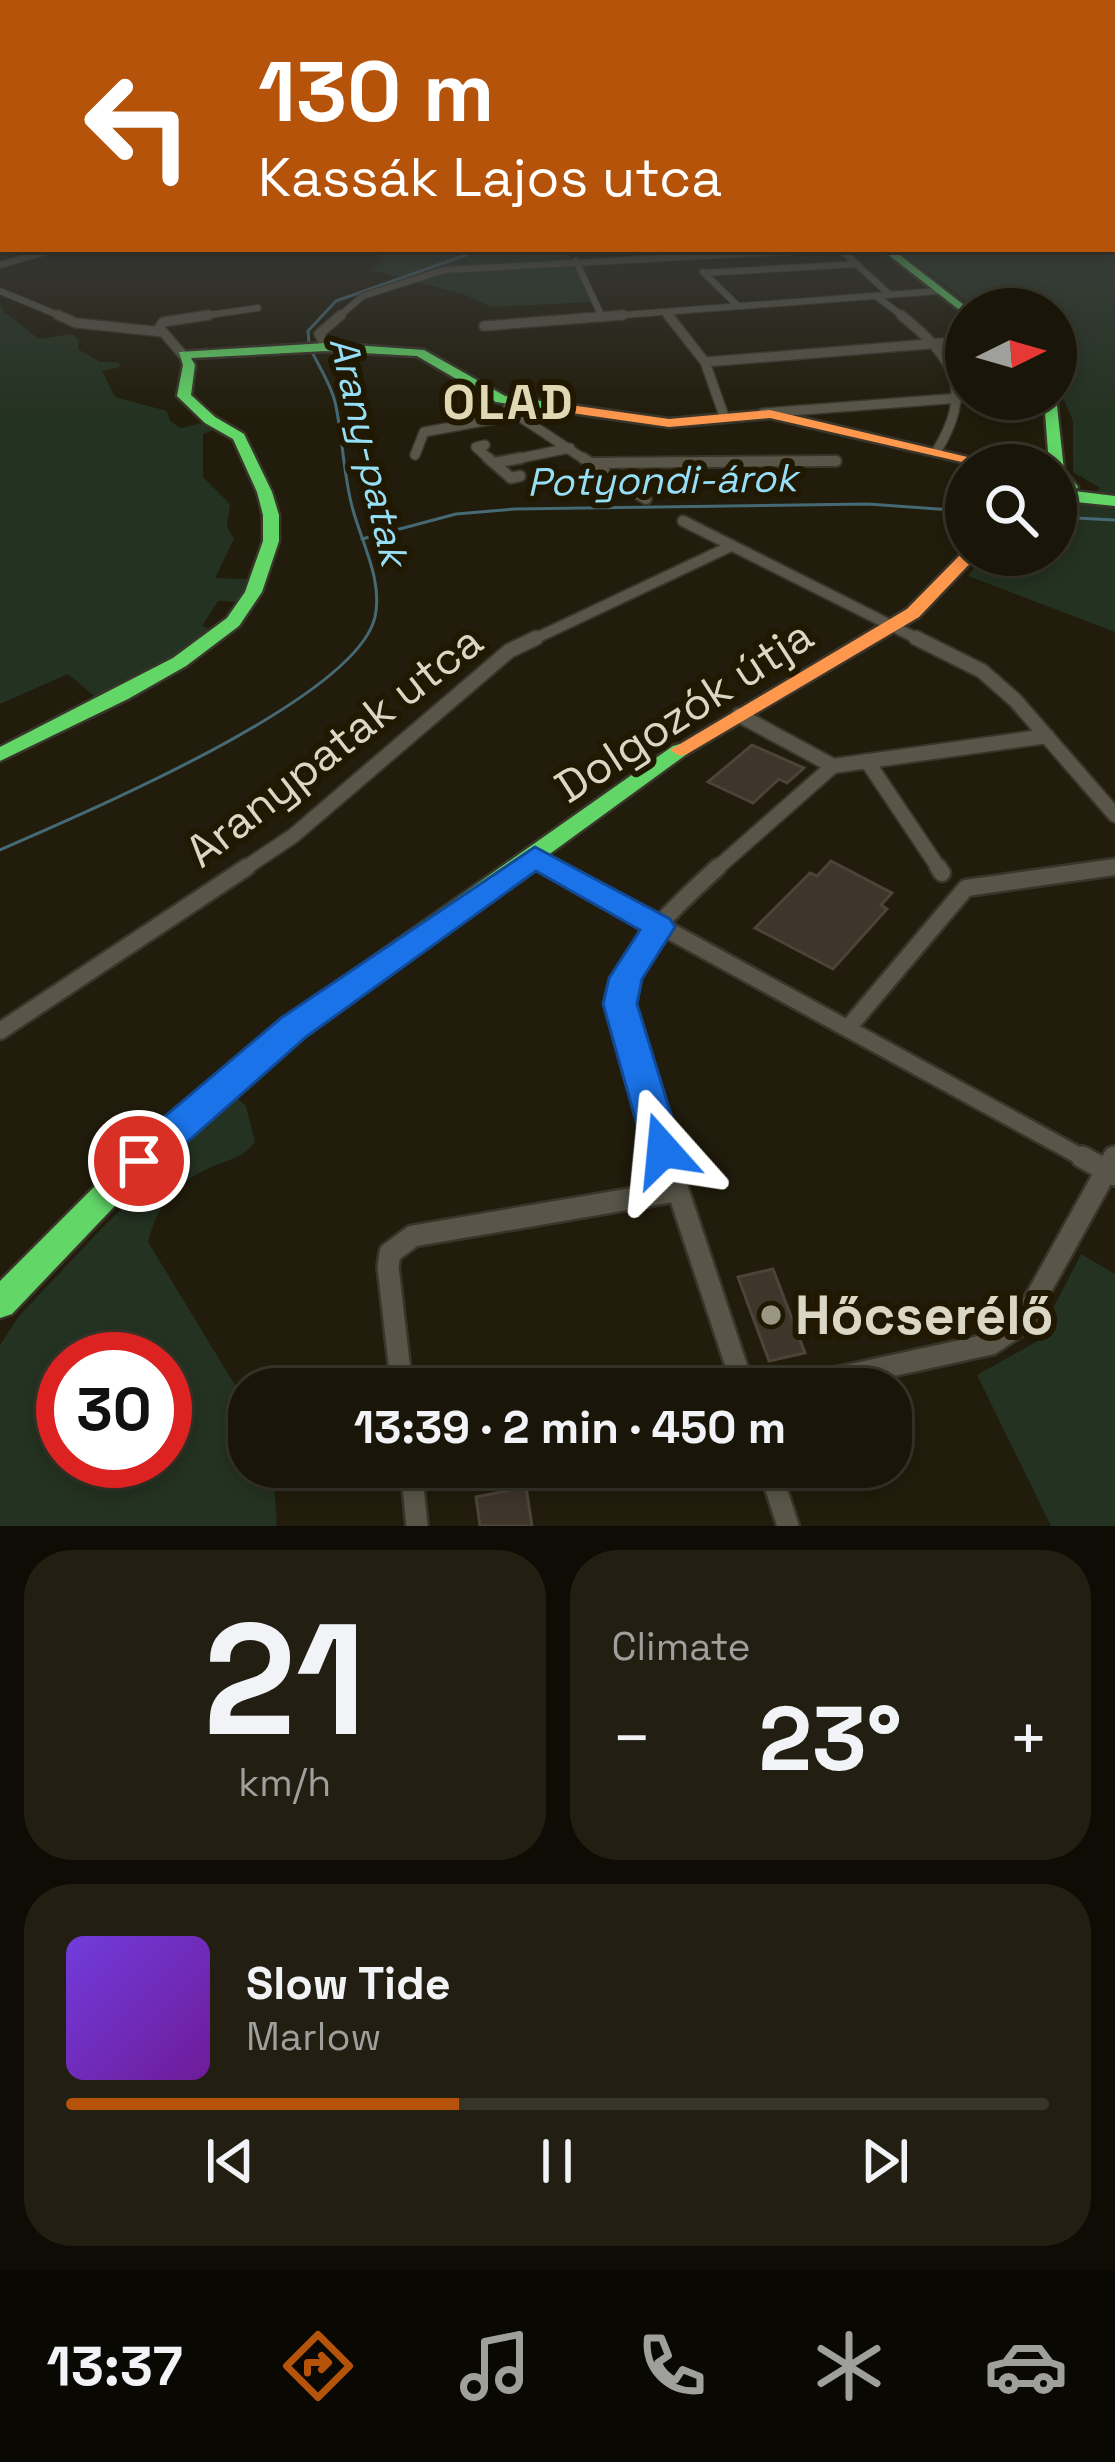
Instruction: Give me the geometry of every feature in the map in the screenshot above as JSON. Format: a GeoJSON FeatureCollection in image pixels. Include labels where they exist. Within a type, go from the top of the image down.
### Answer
{"type":"FeatureCollection","features":[{"type":"Feature","properties":{"kind":"street"},"geometry":{"type":"LineString","coordinates":[[323,347],[319,334],[327,324],[375,291],[427,275]]}},
{"type":"Feature","properties":{"kind":"street"},"geometry":{"type":"LineString","coordinates":[[583,275],[602,317]]}},
{"type":"Feature","properties":{"kind":"street"},"geometry":{"type":"LineString","coordinates":[[706,275],[738,306]]}},
{"type":"Feature","properties":{"kind":"street"},"geometry":{"type":"LineString","coordinates":[[869,275],[890,295]]}},
{"type":"Feature","properties":{"kind":"street"},"geometry":{"type":"LineString","coordinates":[[918,275],[945,296]]}},
{"type":"Feature","properties":{"kind":"street"},"geometry":{"type":"LineString","coordinates":[[0,291],[10,289],[54,319],[158,330],[189,370],[184,396],[210,420],[239,437],[248,464],[269,493],[269,549],[243,609],[213,640],[0,755]]}},
{"type":"Feature","properties":{"kind":"street"},"geometry":{"type":"LineString","coordinates":[[484,326],[938,291]]}},
{"type":"Feature","properties":{"kind":"street"},"geometry":{"type":"LineString","coordinates":[[876,296],[934,343],[945,359]]}},
{"type":"Feature","properties":{"kind":"street"},"geometry":{"type":"LineString","coordinates":[[158,330],[163,322],[258,308]]}},
{"type":"Feature","properties":{"kind":"street"},"geometry":{"type":"LineString","coordinates":[[666,313],[704,362],[724,416]]}},
{"type":"Feature","properties":{"kind":"street"},"geometry":{"type":"LineString","coordinates":[[704,362],[945,342]]}},
{"type":"Feature","properties":{"kind":"street"},"geometry":{"type":"LineString","coordinates":[[184,358],[323,347],[427,355],[516,408],[646,499]]}},
{"type":"Feature","properties":{"kind":"street"},"geometry":{"type":"LineString","coordinates":[[763,413],[945,399]]}},
{"type":"Feature","properties":{"kind":"street"},"geometry":{"type":"LineString","coordinates":[[424,432],[516,408],[656,422],[763,413],[945,454]]}},
{"type":"Feature","properties":{"kind":"street"},"geometry":{"type":"LineString","coordinates":[[416,454],[428,419]]}},
{"type":"Feature","properties":{"kind":"street"},"geometry":{"type":"LineString","coordinates":[[936,452],[956,420]]}},
{"type":"Feature","properties":{"kind":"street"},"geometry":{"type":"LineString","coordinates":[[485,445],[476,447],[511,478],[520,476]]}},
{"type":"Feature","properties":{"kind":"street"},"geometry":{"type":"LineString","coordinates":[[494,463],[570,448]]}},
{"type":"Feature","properties":{"kind":"street"},"geometry":{"type":"LineString","coordinates":[[593,463],[836,461]]}},
{"type":"Feature","properties":{"kind":"street"},"geometry":{"type":"LineString","coordinates":[[1077,488],[1115,500]]}},
{"type":"Feature","properties":{"kind":"street"},"geometry":{"type":"LineString","coordinates":[[683,521],[940,647],[999,684],[1115,815]]}},
{"type":"Feature","properties":{"kind":"street","name":"Aranypatak utca"},"geometry":{"type":"LineString","coordinates":[[0,1030],[293,836],[509,651],[729,547]]}},
{"type":"Feature","properties":{"kind":"street","name":"Dolgozók útja"},"geometry":{"type":"LineString","coordinates":[[0,1303],[123,1176],[228,1080],[315,1012],[693,741],[894,625],[951,576]]}},
{"type":"Feature","properties":{"kind":"street"},"geometry":{"type":"LineString","coordinates":[[740,715],[833,766]]}},
{"type":"Feature","properties":{"kind":"street"},"geometry":{"type":"LineString","coordinates":[[737,1368],[676,1191],[620,1004],[626,978],[659,927],[833,766],[1047,736]]}},
{"type":"Feature","properties":{"kind":"street"},"geometry":{"type":"LineString","coordinates":[[867,761],[942,873]]}},
{"type":"Feature","properties":{"kind":"street"},"geometry":{"type":"LineString","coordinates":[[535,857],[1112,1167],[1022,1323],[992,1344],[882,1368]]}},
{"type":"Feature","properties":{"kind":"street"},"geometry":{"type":"LineString","coordinates":[[848,1028],[966,888],[1115,867]]}},
{"type":"Feature","properties":{"kind":"street"},"geometry":{"type":"LineString","coordinates":[[400,1368],[388,1267],[390,1253],[400,1243],[413,1236],[676,1191]]}},
{"type":"Feature","properties":{"kind":"street"},"geometry":{"type":"LineString","coordinates":[[413,1488],[417,1526]]}},
{"type":"Feature","properties":{"kind":"street"},"geometry":{"type":"LineString","coordinates":[[776,1488],[788,1526]]}},
{"type":"Feature","properties":{"kind":"green space"},"geometry":{"type":"Polygon","coordinates":[[[391,275],[578,275],[591,302],[492,307],[463,294],[391,275]]]}},
{"type":"Feature","properties":{"kind":"green space"},"geometry":{"type":"Polygon","coordinates":[[[932,275],[1115,275],[1115,632],[968,576],[1077,576],[1077,502],[1088,502],[1100,488],[1077,474],[1073,421],[1077,420],[1077,288],[949,288],[932,275]]]}},
{"type":"Feature","properties":{"kind":"green space"},"geometry":{"type":"Polygon","coordinates":[[[0,303],[4,312],[39,339],[72,334],[79,340],[78,349],[100,362],[119,362],[120,367],[102,371],[115,397],[167,411],[170,421],[181,428],[201,423],[214,430],[203,434],[203,477],[230,504],[227,527],[234,539],[215,578],[249,579],[239,602],[218,601],[202,626],[218,632],[100,701],[68,674],[0,704],[0,303]]]}},
{"type":"Feature","properties":{"kind":"green space"},"geometry":{"type":"Polygon","coordinates":[[[235,1096],[246,1106],[255,1142],[242,1154],[179,1187],[164,1205],[148,1242],[228,1373],[228,1488],[274,1488],[277,1526],[0,1526],[0,1345],[19,1316],[235,1096]]]}},
{"type":"Feature","properties":{"kind":"green space"},"geometry":{"type":"Polygon","coordinates":[[[1081,1254],[1115,1274],[1115,1526],[1051,1526],[977,1375],[1036,1342],[1081,1254]]]}},
{"type":"Feature","properties":{"kind":"building"},"geometry":{"type":"Polygon","coordinates":[[[752,745],[804,768],[787,783],[779,779],[753,803],[708,782],[752,745]]]}},
{"type":"Feature","properties":{"kind":"building"},"geometry":{"type":"Polygon","coordinates":[[[831,861],[892,893],[881,905],[887,909],[833,969],[755,928],[810,873],[817,876],[831,861]]]}},
{"type":"Feature","properties":{"kind":"building","name":"Hőcserélő"},"geometry":{"type":"Polygon","coordinates":[[[773,1269],[805,1353],[769,1361],[738,1277],[773,1269]]]}},
{"type":"Feature","properties":{"kind":"building"},"geometry":{"type":"Polygon","coordinates":[[[526,1488],[532,1526],[480,1526],[476,1497],[526,1488]]]}},
{"type":"Feature","properties":{"kind":"waterway","name":"Arany-patak"},"geometry":{"type":"LineString","coordinates":[[309,343],[308,331],[336,301],[409,275]]}},
{"type":"Feature","properties":{"kind":"waterway","name":"Arany-patak"},"geometry":{"type":"LineString","coordinates":[[312,352],[335,402],[350,497],[362,539]]}},
{"type":"Feature","properties":{"kind":"waterway","name":"Potyondi-árok"},"geometry":{"type":"LineString","coordinates":[[362,539],[456,514],[515,509],[868,504],[945,510]]}},
{"type":"Feature","properties":{"kind":"waterway","name":"Potyondi-árok"},"geometry":{"type":"LineString","coordinates":[[1077,518],[1115,520]]}},
{"type":"Feature","properties":{"kind":"waterway","name":"Arany-patak"},"geometry":{"type":"LineString","coordinates":[[0,850],[210,752],[319,684],[357,649],[375,617],[376,590],[362,539]]}},
{"type":"Feature","properties":{"kind":"traffic: fast"},"geometry":{"type":"LineString","coordinates":[[919,275],[945,295]]}},
{"type":"Feature","properties":{"kind":"traffic: fast"},"geometry":{"type":"LineString","coordinates":[[0,755],[180,662],[233,622],[260,579],[272,530],[265,492],[239,437],[210,420],[184,396],[189,365],[183,355],[326,347],[420,353],[501,399],[563,408]]}},
{"type":"Feature","properties":{"kind":"traffic: fast"},"geometry":{"type":"LineString","coordinates":[[1053,420],[1055,444]]}},
{"type":"Feature","properties":{"kind":"traffic: fast"},"geometry":{"type":"LineString","coordinates":[[1077,496],[1115,501]]}},
{"type":"Feature","properties":{"kind":"traffic: fast"},"geometry":{"type":"LineString","coordinates":[[0,1303],[139,1161],[315,1011],[680,750]]}},
{"type":"Feature","properties":{"kind":"traffic: slow"},"geometry":{"type":"LineString","coordinates":[[563,408],[669,423],[770,414],[945,454]]}},
{"type":"Feature","properties":{"kind":"traffic: slow"},"geometry":{"type":"LineString","coordinates":[[680,750],[913,613],[949,576]]}},
{"type":"Feature","properties":{"kind":"place","name":"Hőcserélő"},"geometry":{"type":"Point","coordinates":[771,1315]}},
{"type":"Feature","properties":{"kind":"district","name":"OLAD"},"geometry":{"type":"Point","coordinates":[509,402]}},
{"type":"Feature","properties":{"kind":"route"},"geometry":{"type":"LineString","coordinates":[[139,1161],[294,1028],[535,857],[659,927],[626,978],[620,1004],[663,1150]]}}]}
